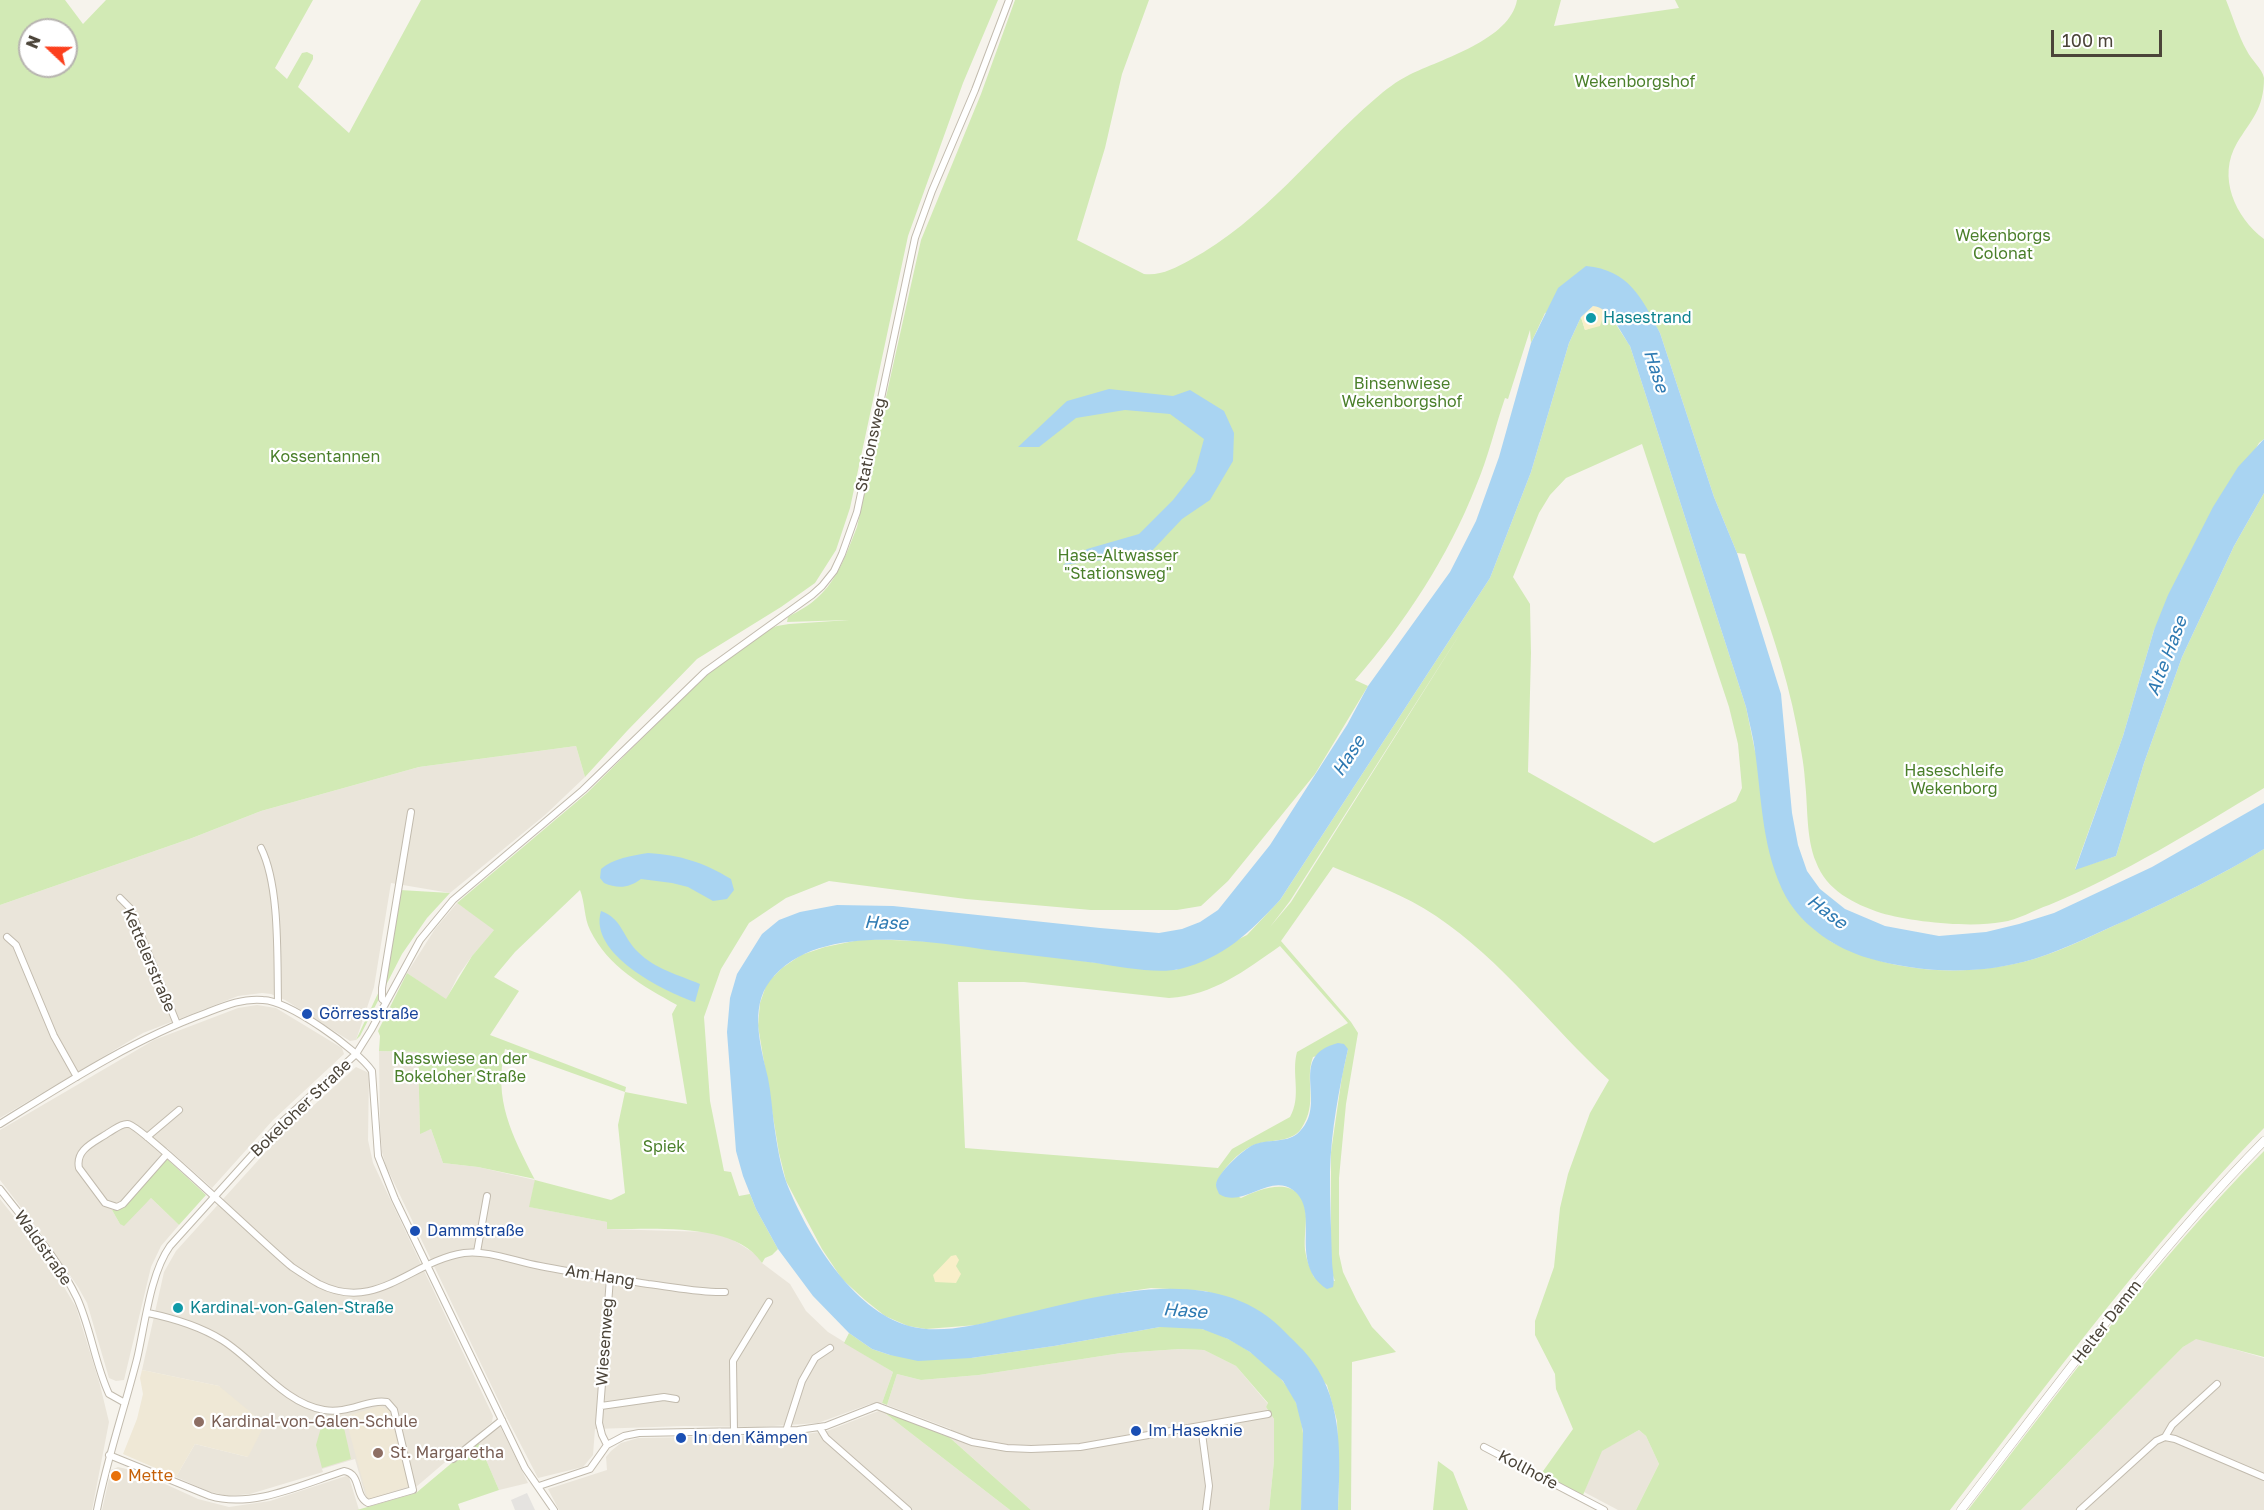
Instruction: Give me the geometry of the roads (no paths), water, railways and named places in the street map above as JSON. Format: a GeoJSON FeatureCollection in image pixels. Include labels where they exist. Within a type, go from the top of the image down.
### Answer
{"type":"FeatureCollection","features":[{"type":"Feature","properties":{"kind":"street","name":"Stationsweg"},"geometry":{"type":"LineString","coordinates":[[583,790],[705,672],[812,595],[834,571],[857,512],[915,238],[1009,0]]}},
{"type":"Feature","properties":{"kind":"street","name":"Bokeloher Straße"},"geometry":{"type":"LineString","coordinates":[[97,1510],[109,1455],[159,1264],[164,1253],[280,1124],[356,1054],[420,940],[453,900],[583,790]]}},
{"type":"Feature","properties":{"kind":"street"},"geometry":{"type":"LineString","coordinates":[[386,1002],[382,999],[382,988],[411,812]]}},
{"type":"Feature","properties":{"kind":"street"},"geometry":{"type":"LineString","coordinates":[[261,848],[268,862],[273,895],[278,1002]]}},
{"type":"Feature","properties":{"kind":"street","name":"Kettelerstraße"},"geometry":{"type":"LineString","coordinates":[[120,898],[130,908],[177,1024]]}},
{"type":"Feature","properties":{"kind":"street"},"geometry":{"type":"LineString","coordinates":[[7,937],[16,945],[54,1036],[77,1077]]}},
{"type":"Feature","properties":{"kind":"street"},"geometry":{"type":"LineString","coordinates":[[0,1124],[120,1052],[177,1024],[245,1000],[262,999],[278,1002],[349,1047],[372,1071],[375,1138],[381,1168],[525,1468],[554,1510]]}},
{"type":"Feature","properties":{"kind":"street"},"geometry":{"type":"LineString","coordinates":[[147,1137],[179,1110]]}},
{"type":"Feature","properties":{"kind":"street","name":"Am Hang"},"geometry":{"type":"LineString","coordinates":[[166,1154],[123,1204],[111,1206],[105,1203],[78,1168],[78,1156],[118,1126],[128,1124],[147,1137],[292,1266],[321,1285],[336,1290],[352,1293],[370,1292],[390,1285],[427,1266],[463,1254],[477,1252],[610,1278],[707,1292],[725,1292]]}},
{"type":"Feature","properties":{"kind":"street","name":"Helter Damm"},"geometry":{"type":"LineString","coordinates":[[1960,1510],[2129,1293],[2207,1201],[2264,1142]]}},
{"type":"Feature","properties":{"kind":"street","name":"Waldstraße"},"geometry":{"type":"LineString","coordinates":[[0,1189],[42,1242],[77,1297],[109,1394],[124,1403]]}},
{"type":"Feature","properties":{"kind":"street"},"geometry":{"type":"LineString","coordinates":[[477,1252],[487,1196]]}},
{"type":"Feature","properties":{"kind":"street","name":"Wiesenweg"},"geometry":{"type":"LineString","coordinates":[[607,1445],[599,1423],[610,1278]]}},
{"type":"Feature","properties":{"kind":"street"},"geometry":{"type":"LineString","coordinates":[[734,1432],[733,1361],[769,1302]]}},
{"type":"Feature","properties":{"kind":"street"},"geometry":{"type":"LineString","coordinates":[[109,1455],[210,1496],[236,1501],[254,1499],[344,1471],[350,1472],[355,1477],[361,1498],[368,1503],[413,1490],[394,1410],[387,1402],[380,1401],[340,1411],[310,1406],[287,1393],[221,1339],[148,1313]]}},
{"type":"Feature","properties":{"kind":"street"},"geometry":{"type":"LineString","coordinates":[[786,1431],[802,1380],[814,1358],[830,1348]]}},
{"type":"Feature","properties":{"kind":"street"},"geometry":{"type":"LineString","coordinates":[[2165,1437],[2172,1425],[2217,1384]]}},
{"type":"Feature","properties":{"kind":"street","name":"Wiesenweg"},"geometry":{"type":"LineString","coordinates":[[601,1406],[663,1397],[676,1399]]}},
{"type":"Feature","properties":{"kind":"street"},"geometry":{"type":"LineString","coordinates":[[538,1486],[590,1469],[607,1445],[624,1436],[639,1433],[786,1431],[820,1428],[877,1406],[972,1442],[1006,1448],[1031,1449],[1080,1446],[1268,1414]]}},
{"type":"Feature","properties":{"kind":"street"},"geometry":{"type":"LineString","coordinates":[[453,1459],[502,1420]]}},
{"type":"Feature","properties":{"kind":"street"},"geometry":{"type":"LineString","coordinates":[[1201,1426],[1209,1486],[1206,1510]]}},
{"type":"Feature","properties":{"kind":"street"},"geometry":{"type":"LineString","coordinates":[[820,1428],[826,1438],[908,1510]]}},
{"type":"Feature","properties":{"kind":"street"},"geometry":{"type":"LineString","coordinates":[[2079,1510],[2156,1441],[2165,1437],[2175,1439],[2264,1477]]}},
{"type":"Feature","properties":{"kind":"street","name":"Kollhofe"},"geometry":{"type":"LineString","coordinates":[[1484,1447],[1604,1510]]}},
{"type":"Feature","properties":{"kind":"water","name":"Hase"},"geometry":{"type":"Polygon","coordinates":[[[1586,266],[1613,273],[1624,280],[1640,297],[1660,333],[1714,497],[1737,553],[1781,694],[1792,813],[1798,845],[1807,871],[1820,889],[1845,909],[1885,926],[1939,936],[1986,932],[2054,913],[2152,867],[2264,803],[2264,849],[2197,886],[2081,941],[2034,959],[1993,968],[1930,970],[1889,963],[1844,949],[1811,927],[1786,897],[1772,862],[1767,844],[1754,745],[1746,707],[1630,346],[1610,316],[1599,307],[1593,306],[1581,317],[1569,343],[1531,472],[1490,578],[1280,900],[1247,933],[1210,958],[1180,969],[1161,971],[908,940],[845,942],[816,949],[790,962],[770,981],[760,1003],[758,1028],[779,1154],[787,1184],[820,1248],[851,1288],[869,1304],[888,1317],[909,1326],[932,1329],[990,1322],[1072,1302],[1149,1290],[1187,1289],[1223,1295],[1257,1309],[1286,1333],[1312,1361],[1330,1395],[1338,1433],[1338,1510],[1301,1510],[1303,1431],[1296,1403],[1283,1381],[1250,1352],[1228,1339],[1202,1329],[1160,1327],[971,1358],[918,1361],[872,1349],[849,1333],[813,1296],[778,1249],[756,1209],[736,1151],[727,1032],[730,998],[737,974],[762,934],[779,920],[800,912],[837,905],[893,906],[1159,933],[1182,929],[1200,922],[1218,910],[1270,845],[1347,725],[1368,686],[1450,572],[1476,521],[1499,457],[1531,343],[1558,288],[1586,266]]]}},
{"type":"Feature","properties":{"kind":"water"},"geometry":{"type":"Polygon","coordinates":[[[1109,389],[1173,396],[1190,390],[1224,411],[1234,433],[1233,461],[1210,500],[1182,519],[1149,554],[1063,565],[1087,549],[1139,534],[1173,500],[1195,472],[1204,439],[1170,414],[1125,410],[1076,418],[1039,447],[1018,447],[1067,401],[1109,389]]]}},
{"type":"Feature","properties":{"kind":"water","name":"Alte Hase"},"geometry":{"type":"Polygon","coordinates":[[[2264,439],[2264,493],[2234,546],[2182,657],[2144,763],[2116,856],[2075,870],[2123,736],[2154,630],[2168,595],[2213,507],[2238,467],[2264,439]]]}},
{"type":"Feature","properties":{"kind":"water"},"geometry":{"type":"Polygon","coordinates":[[[648,853],[681,858],[711,868],[731,879],[734,890],[727,899],[713,901],[688,887],[672,883],[641,879],[628,886],[619,887],[604,883],[600,878],[601,869],[611,862],[648,853]]]}},
{"type":"Feature","properties":{"kind":"water"},"geometry":{"type":"Polygon","coordinates":[[[601,911],[614,918],[633,947],[645,958],[667,971],[700,984],[695,1002],[648,980],[617,956],[606,942],[600,927],[601,911]]]}},
{"type":"Feature","properties":{"kind":"water"},"geometry":{"type":"Polygon","coordinates":[[[1338,1043],[1344,1044],[1348,1049],[1332,1141],[1330,1194],[1334,1281],[1333,1287],[1327,1289],[1315,1278],[1309,1266],[1306,1252],[1305,1211],[1301,1199],[1293,1190],[1284,1186],[1275,1186],[1247,1195],[1228,1197],[1219,1194],[1216,1185],[1225,1169],[1249,1147],[1258,1143],[1287,1139],[1297,1134],[1307,1122],[1311,1109],[1311,1070],[1314,1059],[1322,1050],[1338,1043]]]}},
{"type":"Feature","properties":{"kind":"place","name":"Hasestrand"},"geometry":{"type":"Point","coordinates":[1591,318]}},
{"type":"Feature","properties":{"kind":"place","name":"Görresstraße"},"geometry":{"type":"Point","coordinates":[307,1014]}},
{"type":"Feature","properties":{"kind":"place","name":"Dammstraße"},"geometry":{"type":"Point","coordinates":[415,1231]}},
{"type":"Feature","properties":{"kind":"place","name":"Kardinal-von-Galen-Straße"},"geometry":{"type":"Point","coordinates":[178,1308]}},
{"type":"Feature","properties":{"kind":"place","name":"Kardinal-von-Galen-Schule"},"geometry":{"type":"Point","coordinates":[199,1422]}},
{"type":"Feature","properties":{"kind":"place","name":"Im Haseknie"},"geometry":{"type":"Point","coordinates":[1136,1431]}},
{"type":"Feature","properties":{"kind":"place","name":"In den Kämpen"},"geometry":{"type":"Point","coordinates":[681,1438]}},
{"type":"Feature","properties":{"kind":"place","name":"St. Margaretha"},"geometry":{"type":"Point","coordinates":[378,1453]}},
{"type":"Feature","properties":{"kind":"place","name":"Mette"},"geometry":{"type":"Point","coordinates":[116,1476]}},
{"type":"Feature","properties":{"kind":"park label","name":"Wekenborgshof"},"geometry":{"type":"Point","coordinates":[1635,82]}},
{"type":"Feature","properties":{"kind":"park label","name":"Wekenborgs Colonat"},"geometry":{"type":"Point","coordinates":[2003,245]}},
{"type":"Feature","properties":{"kind":"park label","name":"Binsenwiese Wekenborgshof"},"geometry":{"type":"Point","coordinates":[1402,393]}},
{"type":"Feature","properties":{"kind":"park label","name":"Kossentannen"},"geometry":{"type":"Point","coordinates":[325,457]}},
{"type":"Feature","properties":{"kind":"park label","name":"Hase-Altwasser \"Stationsweg\""},"geometry":{"type":"Point","coordinates":[1118,565]}},
{"type":"Feature","properties":{"kind":"park label","name":"Haseschleife Wekenborg"},"geometry":{"type":"Point","coordinates":[1954,780]}},
{"type":"Feature","properties":{"kind":"park label","name":"Nasswiese an der Bokeloher Straße"},"geometry":{"type":"Point","coordinates":[460,1068]}},
{"type":"Feature","properties":{"kind":"park label","name":"Spiek"},"geometry":{"type":"Point","coordinates":[664,1147]}}]}
